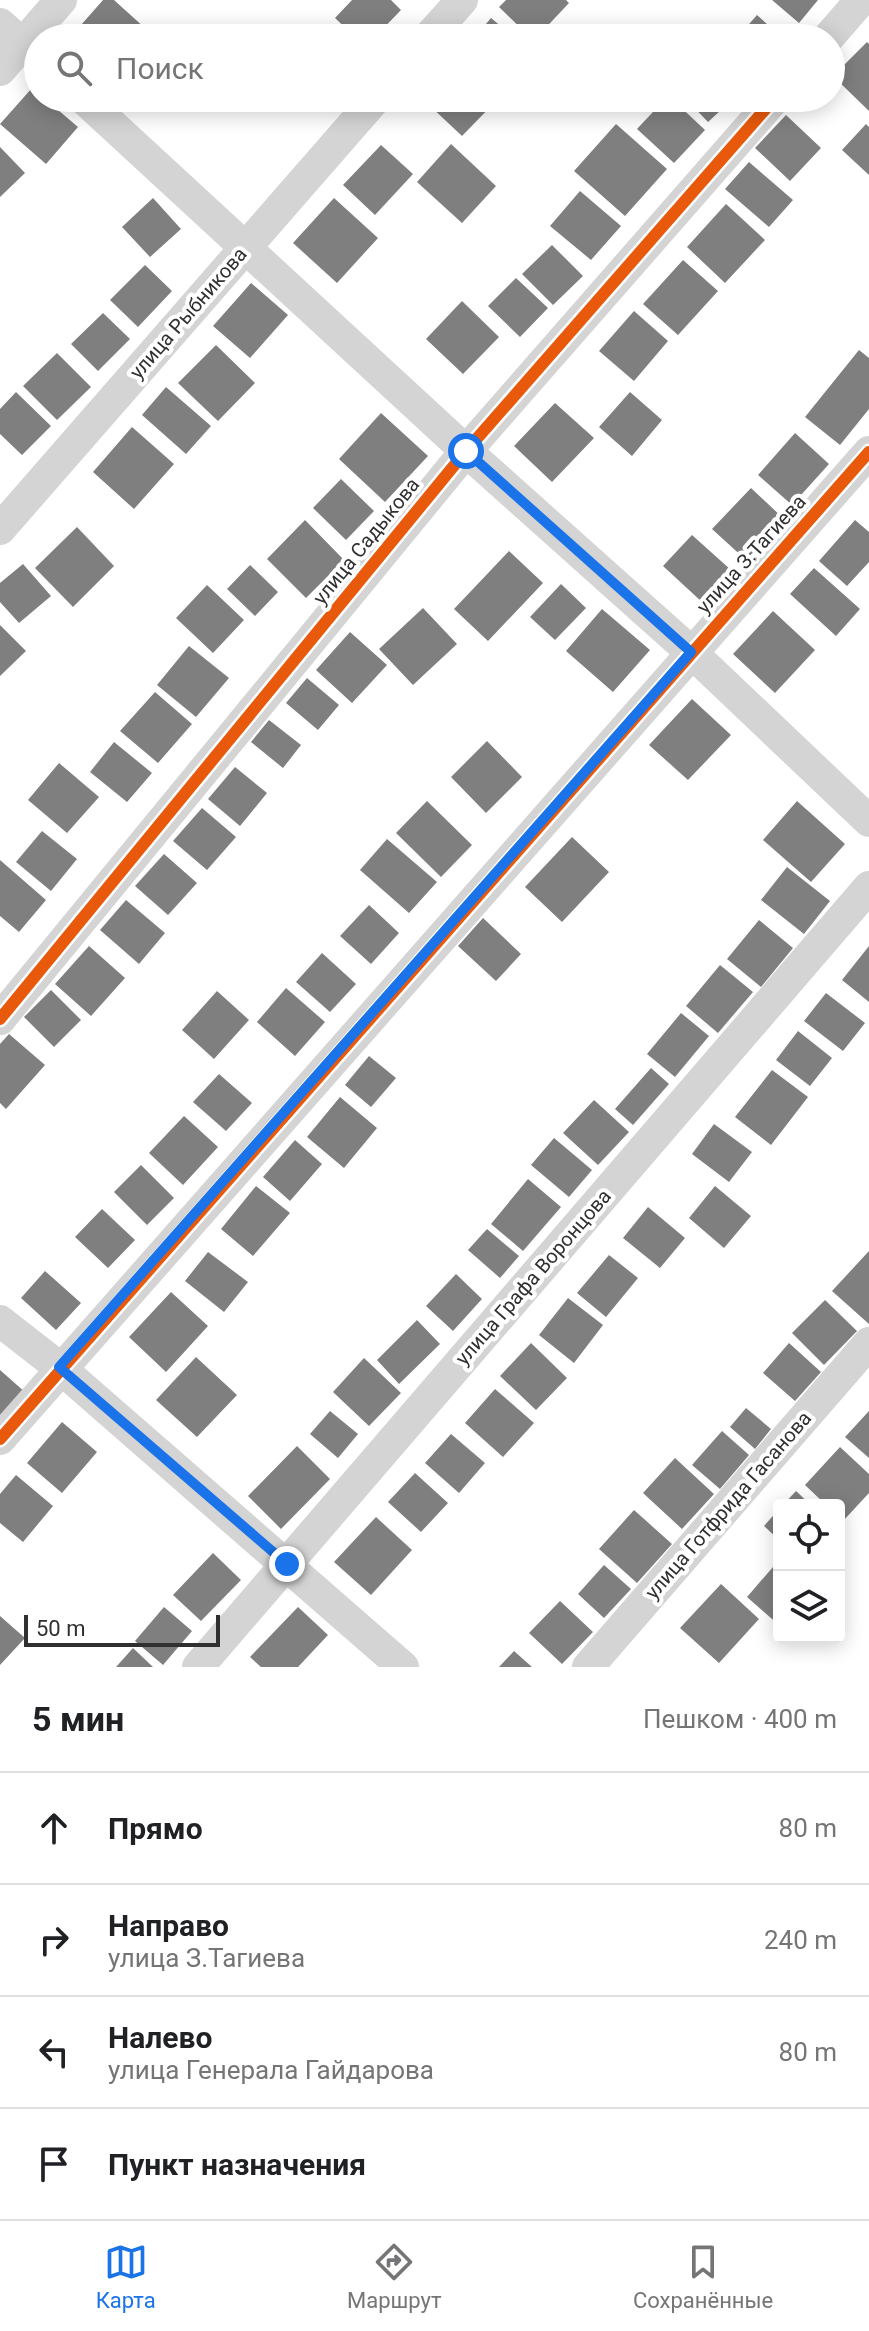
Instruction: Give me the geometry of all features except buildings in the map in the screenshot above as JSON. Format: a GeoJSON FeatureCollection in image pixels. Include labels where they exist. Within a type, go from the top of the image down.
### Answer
{"type":"FeatureCollection","features":[{"type":"Feature","properties":{"kind":"street"},"geometry":{"type":"LineString","coordinates":[[38,24],[61,0]]}},
{"type":"Feature","properties":{"kind":"street"},"geometry":{"type":"LineString","coordinates":[[441,24],[462,0]]}},
{"type":"Feature","properties":{"kind":"street"},"geometry":{"type":"LineString","coordinates":[[840,24],[861,0]]}},
{"type":"Feature","properties":{"kind":"street"},"geometry":{"type":"LineString","coordinates":[[0,70],[20,42]]}},
{"type":"Feature","properties":{"kind":"street"},"geometry":{"type":"LineString","coordinates":[[99,112],[466,451],[691,652],[869,821]]}},
{"type":"Feature","properties":{"kind":"street","name":"улица Рыбникова"},"geometry":{"type":"LineString","coordinates":[[0,529],[364,112]]}},
{"type":"Feature","properties":{"kind":"street","name":"улица Садыкова"},"geometry":{"type":"LineString","coordinates":[[0,1019],[466,451],[763,112]]}},
{"type":"Feature","properties":{"kind":"street","name":"улица З.Тагиева"},"geometry":{"type":"LineString","coordinates":[[0,1439],[59,1367],[869,452]]}},
{"type":"Feature","properties":{"kind":"street","name":"улица Графа Воронцова"},"geometry":{"type":"LineString","coordinates":[[198,1667],[869,887]]}},
{"type":"Feature","properties":{"kind":"street"},"geometry":{"type":"LineString","coordinates":[[0,1321],[59,1367],[403,1667]]}},
{"type":"Feature","properties":{"kind":"street","name":"улица Готфрида Гасанова"},"geometry":{"type":"LineString","coordinates":[[588,1667],[869,1343]]}},
{"type":"Feature","properties":{"kind":"cycle path"},"geometry":{"type":"LineString","coordinates":[[0,1019],[466,451],[763,112]]}},
{"type":"Feature","properties":{"kind":"cycle path"},"geometry":{"type":"LineString","coordinates":[[0,1439],[869,452]]}},
{"type":"Feature","properties":{"kind":"route"},"geometry":{"type":"LineString","coordinates":[[287,1564],[59,1367],[691,652],[466,451]]}}]}
